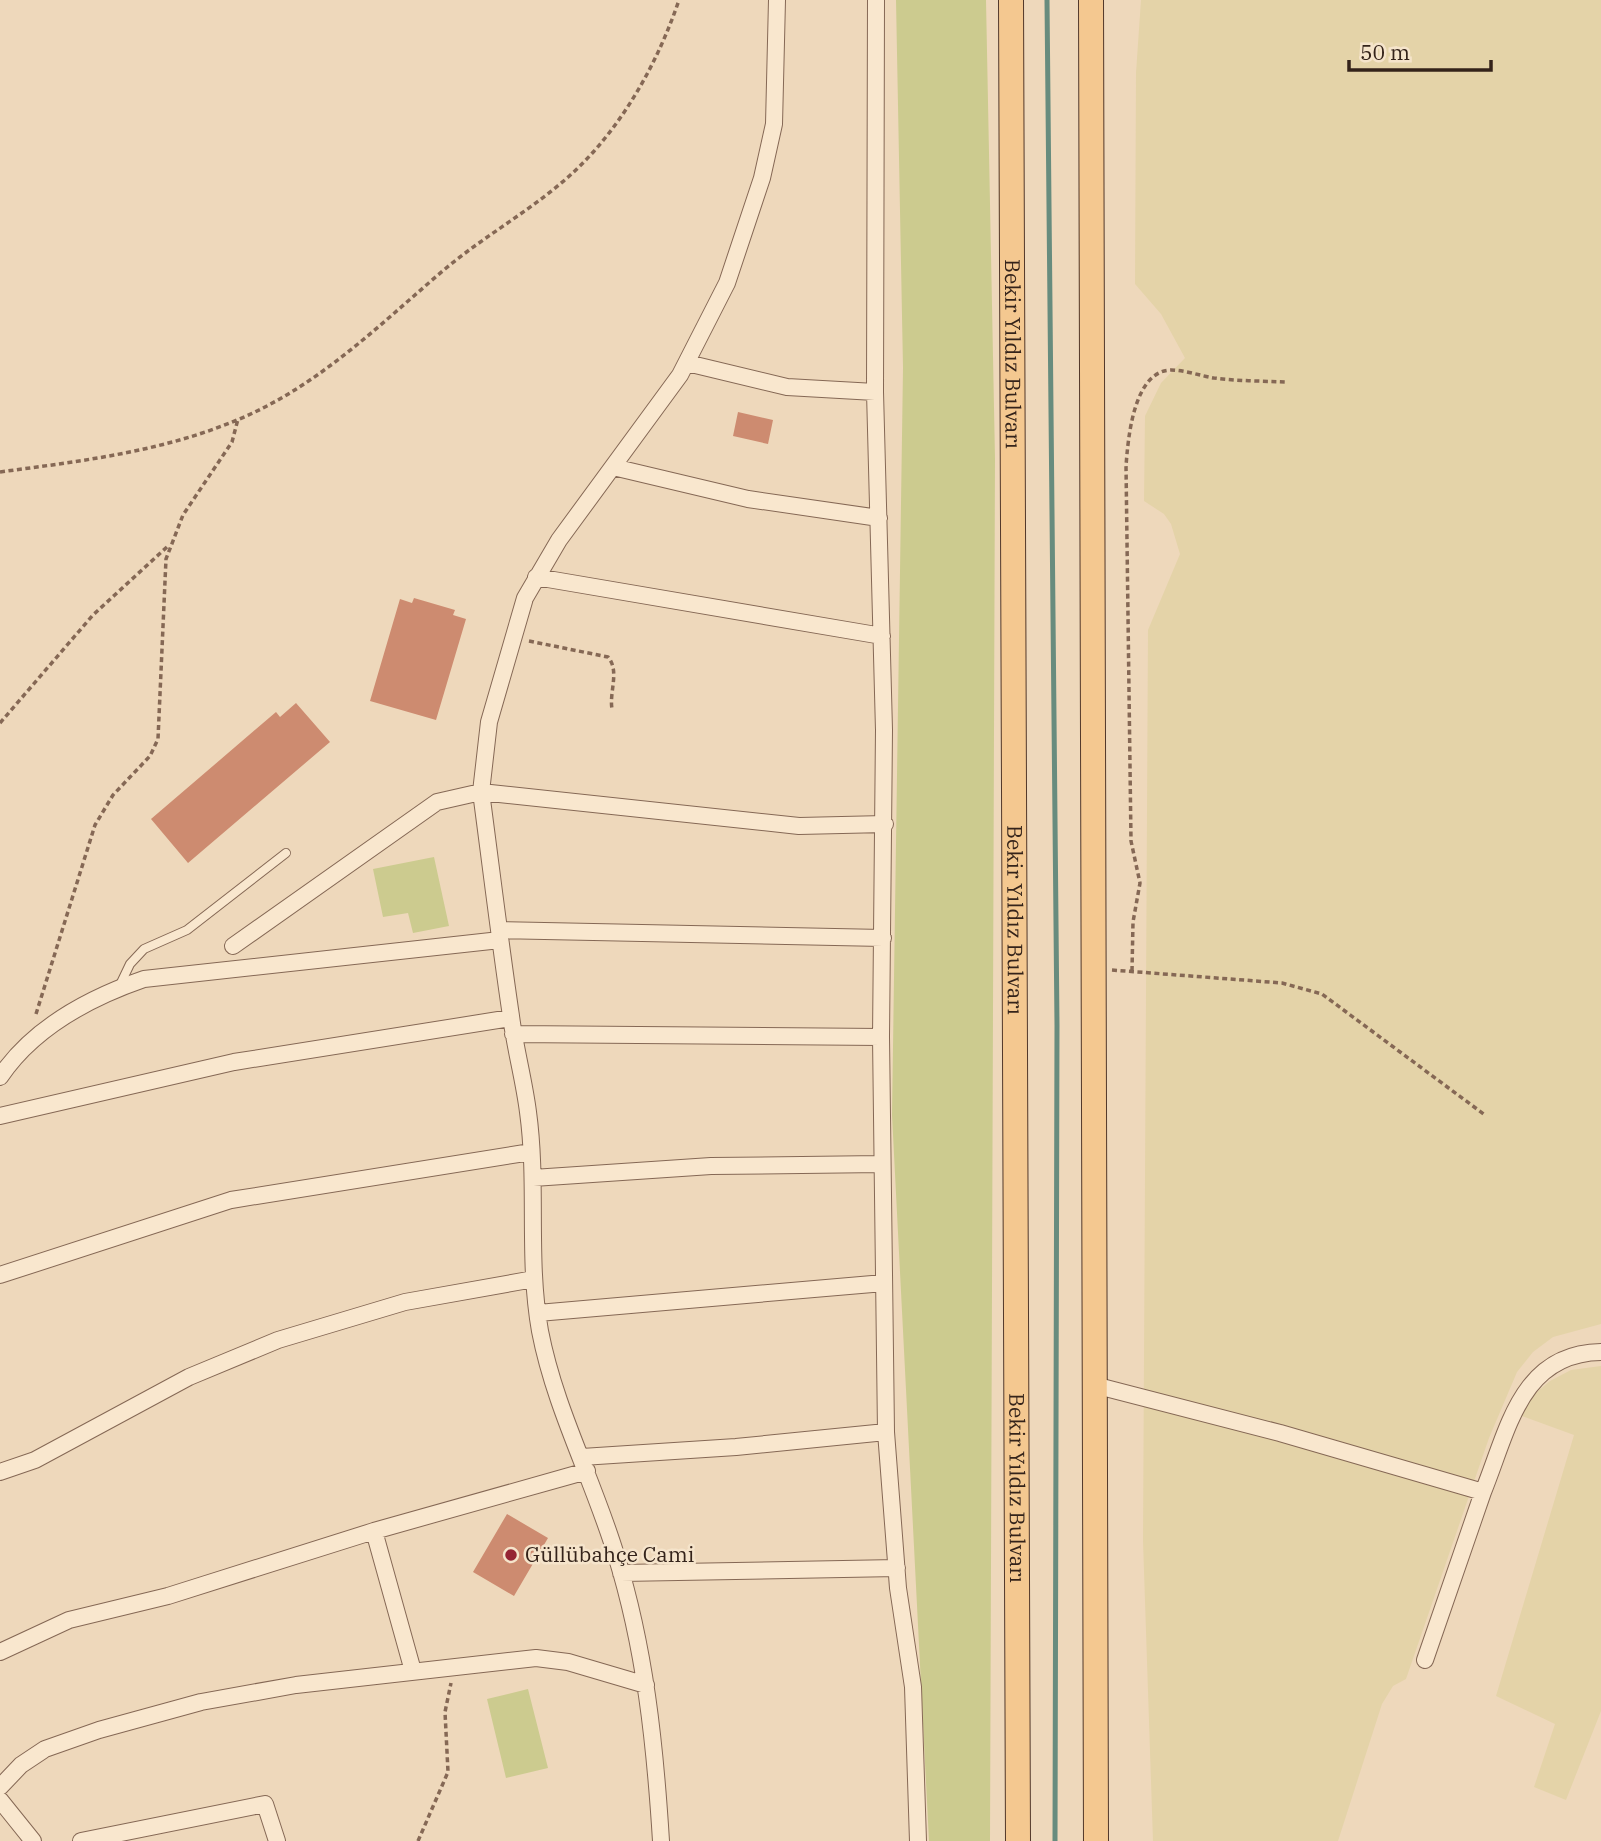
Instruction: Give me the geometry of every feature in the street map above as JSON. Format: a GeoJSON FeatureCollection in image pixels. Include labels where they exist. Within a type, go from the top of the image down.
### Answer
{"type":"FeatureCollection","features":[{"type":"Feature","properties":{"kind":"main road","name":"Bekir Yıldız Bulvarı"},"geometry":{"type":"LineString","coordinates":[[1011,0],[1018,1841]]}},
{"type":"Feature","properties":{"kind":"main road"},"geometry":{"type":"LineString","coordinates":[[1091,0],[1096,1841]]}},
{"type":"Feature","properties":{"kind":"street"},"geometry":{"type":"LineString","coordinates":[[661,1841],[646,1685],[621,1573],[584,1464],[557,1398],[538,1313],[534,1279],[533,1178],[528,1111],[512,1026],[481,792],[489,722],[525,598],[536,577],[687,363],[727,283],[762,178],[777,95],[777,0]]}},
{"type":"Feature","properties":{"kind":"street"},"geometry":{"type":"LineString","coordinates":[[876,0],[875,392],[885,824],[881,1164],[886,1433],[897,1568],[913,1687],[918,1841]]}},
{"type":"Feature","properties":{"kind":"street"},"geometry":{"type":"LineString","coordinates":[[687,363],[787,387],[875,392]]}},
{"type":"Feature","properties":{"kind":"street"},"geometry":{"type":"LineString","coordinates":[[612,467],[748,499],[879,518]]}},
{"type":"Feature","properties":{"kind":"street"},"geometry":{"type":"LineString","coordinates":[[536,577],[882,636]]}},
{"type":"Feature","properties":{"kind":"street"},"geometry":{"type":"LineString","coordinates":[[233,946],[437,802],[481,792],[799,826],[885,824]]}},
{"type":"Feature","properties":{"kind":"street"},"geometry":{"type":"LineString","coordinates":[[0,1077],[29,1043],[74,1010],[120,987],[144,979],[499,935],[883,938]]}},
{"type":"Feature","properties":{"kind":"street"},"geometry":{"type":"LineString","coordinates":[[0,1116],[234,1062],[512,1026],[881,1037]]}},
{"type":"Feature","properties":{"kind":"street"},"geometry":{"type":"LineString","coordinates":[[0,1275],[231,1200],[531,1152]]}},
{"type":"Feature","properties":{"kind":"street"},"geometry":{"type":"LineString","coordinates":[[533,1178],[710,1166],[881,1164]]}},
{"type":"Feature","properties":{"kind":"street"},"geometry":{"type":"LineString","coordinates":[[0,1472],[35,1460],[189,1377],[278,1340],[405,1302],[534,1279]]}},
{"type":"Feature","properties":{"kind":"street"},"geometry":{"type":"LineString","coordinates":[[538,1313],[884,1283]]}},
{"type":"Feature","properties":{"kind":"street"},"geometry":{"type":"LineString","coordinates":[[1424,1660],[1483,1492],[1531,1382],[1547,1367],[1566,1357],[1601,1352]]}},
{"type":"Feature","properties":{"kind":"street"},"geometry":{"type":"LineString","coordinates":[[1094,1385],[1280,1433],[1483,1492]]}},
{"type":"Feature","properties":{"kind":"street"},"geometry":{"type":"LineString","coordinates":[[0,1653],[69,1619],[168,1596],[584,1464],[886,1433]]}},
{"type":"Feature","properties":{"kind":"street"},"geometry":{"type":"LineString","coordinates":[[374,1531],[412,1671]]}},
{"type":"Feature","properties":{"kind":"street"},"geometry":{"type":"LineString","coordinates":[[621,1573],[897,1568]]}},
{"type":"Feature","properties":{"kind":"street"},"geometry":{"type":"LineString","coordinates":[[0,1787],[21,1765],[45,1749],[154,1714],[248,1693],[519,1658],[553,1659],[646,1685]]}},
{"type":"Feature","properties":{"kind":"street"},"geometry":{"type":"LineString","coordinates":[[0,1800],[33,1841]]}},
{"type":"Feature","properties":{"kind":"street"},"geometry":{"type":"LineString","coordinates":[[81,1841],[265,1804],[277,1841]]}},
{"type":"Feature","properties":{"kind":"lane"},"geometry":{"type":"LineString","coordinates":[[120,987],[130,964],[145,949],[187,930],[286,853]]}},
{"type":"Feature","properties":{"kind":"path"},"geometry":{"type":"LineString","coordinates":[[0,472],[147,449],[238,419],[281,399],[328,369],[361,344],[453,263],[517,218],[576,170],[610,131],[643,79],[661,48],[679,0]]}},
{"type":"Feature","properties":{"kind":"path"},"geometry":{"type":"LineString","coordinates":[[1285,382],[1217,379],[1171,370],[1160,374],[1150,383],[1132,414],[1126,466],[1130,827],[1140,883],[1133,922],[1132,971],[1282,983],[1322,994],[1485,1115]]}},
{"type":"Feature","properties":{"kind":"path"},"geometry":{"type":"LineString","coordinates":[[29,1043],[95,825],[113,795],[150,756],[158,739],[163,574],[170,544],[183,515],[232,442],[238,419]]}},
{"type":"Feature","properties":{"kind":"path"},"geometry":{"type":"LineString","coordinates":[[0,723],[83,625],[170,544]]}},
{"type":"Feature","properties":{"kind":"path"},"geometry":{"type":"LineString","coordinates":[[513,639],[608,657],[614,670],[610,688],[612,709]]}},
{"type":"Feature","properties":{"kind":"path"},"geometry":{"type":"LineString","coordinates":[[418,1841],[448,1772],[447,1701],[460,1666]]}},
{"type":"Feature","properties":{"kind":"shaded area"},"geometry":{"type":"Polygon","coordinates":[[[896,0],[986,0],[995,458],[990,1841],[929,1841],[892,1115],[903,368],[896,0]]]}},
{"type":"Feature","properties":{"kind":"shaded area"},"geometry":{"type":"Polygon","coordinates":[[[1141,0],[1601,0],[1601,1324],[1553,1337],[1533,1352],[1517,1372],[1489,1438],[1406,1679],[1393,1686],[1382,1704],[1338,1841],[1153,1841],[1143,1541],[1148,630],[1180,554],[1171,524],[1164,514],[1144,501],[1145,416],[1161,383],[1185,358],[1161,314],[1135,284],[1136,73],[1141,0]]]}},
{"type":"Feature","properties":{"kind":"shaded area"},"geometry":{"type":"Polygon","coordinates":[[[434,857],[449,926],[413,933],[408,913],[383,917],[373,869],[434,857]]]}},
{"type":"Feature","properties":{"kind":"shaded area"},"geometry":{"type":"Polygon","coordinates":[[[1601,1366],[1601,1711],[1566,1800],[1534,1787],[1555,1724],[1496,1696],[1574,1435],[1519,1415],[1532,1396],[1550,1381],[1571,1370],[1601,1366]]]}},
{"type":"Feature","properties":{"kind":"shaded area"},"geometry":{"type":"Polygon","coordinates":[[[528,1689],[548,1768],[506,1778],[487,1699],[528,1689]]]}},
{"type":"Feature","properties":{"kind":"building"},"geometry":{"type":"Polygon","coordinates":[[[738,412],[773,420],[768,444],[733,436],[738,412]]]}},
{"type":"Feature","properties":{"kind":"building"},"geometry":{"type":"Polygon","coordinates":[[[414,598],[455,610],[453,615],[466,619],[436,720],[370,701],[400,599],[412,603],[414,598]]]}},
{"type":"Feature","properties":{"kind":"building"},"geometry":{"type":"Polygon","coordinates":[[[296,703],[330,742],[188,863],[151,819],[276,712],[280,717],[296,703]]]}},
{"type":"Feature","properties":{"kind":"building","name":"Güllübahçe Cami"},"geometry":{"type":"Polygon","coordinates":[[[507,1514],[548,1538],[514,1596],[473,1572],[507,1514]]]}},
{"type":"Feature","properties":{"kind":"waterway"},"geometry":{"type":"LineString","coordinates":[[1047,0],[1057,1025],[1055,1841]]}},
{"type":"Feature","properties":{"kind":"place","name":"Güllübahçe Cami"},"geometry":{"type":"Point","coordinates":[511,1555]}}]}
